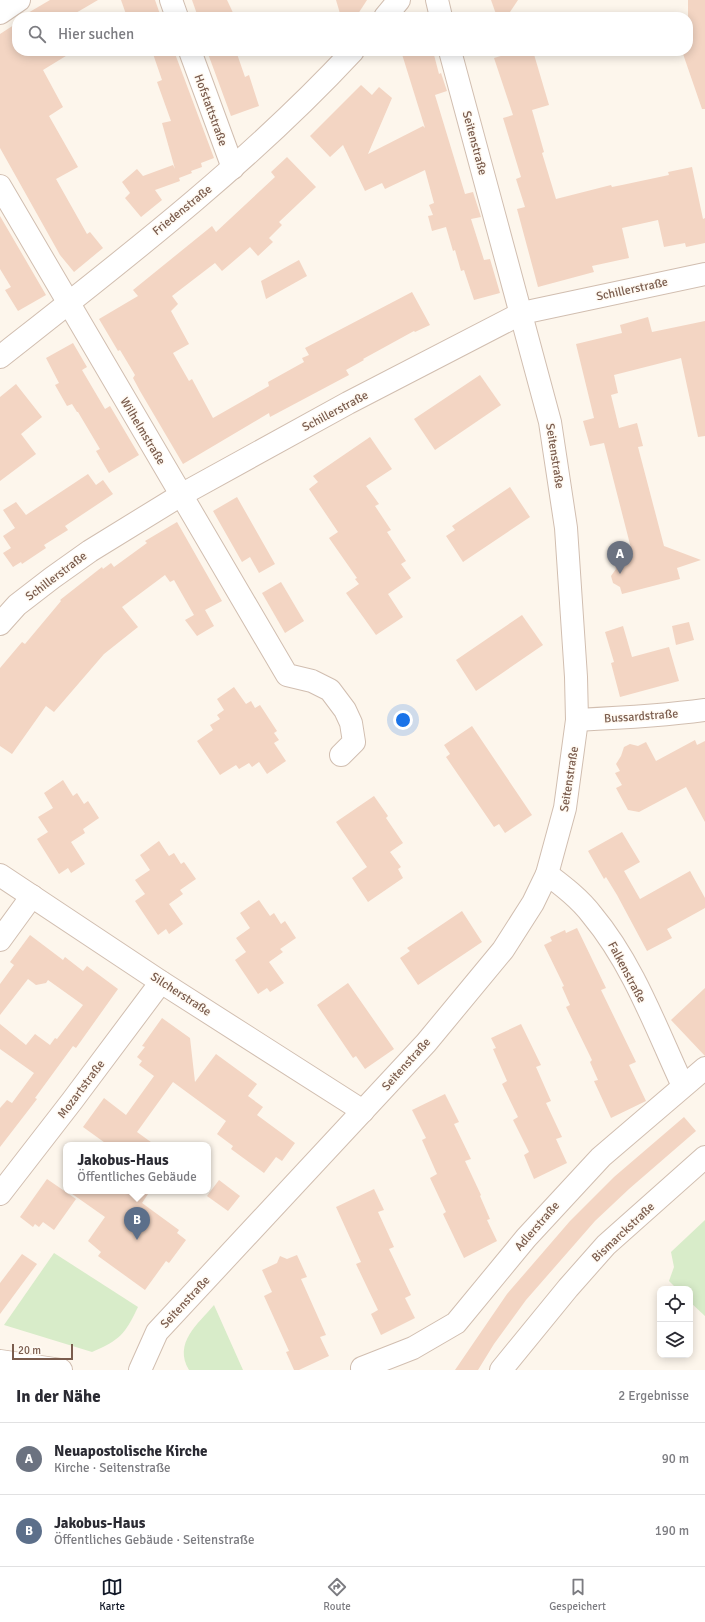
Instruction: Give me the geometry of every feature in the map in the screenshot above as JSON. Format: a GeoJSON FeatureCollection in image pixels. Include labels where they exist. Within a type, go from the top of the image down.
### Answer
{"type":"FeatureCollection","features":[{"type":"Feature","properties":{"kind":"street"},"geometry":{"type":"LineString","coordinates":[[0,13],[19,0]]}},
{"type":"Feature","properties":{"kind":"street"},"geometry":{"type":"LineString","coordinates":[[171,0],[175,12]]}},
{"type":"Feature","properties":{"kind":"street"},"geometry":{"type":"LineString","coordinates":[[389,12],[399,0]]}},
{"type":"Feature","properties":{"kind":"street"},"geometry":{"type":"LineString","coordinates":[[437,0],[440,12]]}},
{"type":"Feature","properties":{"kind":"street","name":"Hofstattstraße"},"geometry":{"type":"LineString","coordinates":[[192,56],[233,168]]}},
{"type":"Feature","properties":{"kind":"street","name":"Friedenstraße"},"geometry":{"type":"LineString","coordinates":[[0,357],[68,304],[233,168],[348,56]]}},
{"type":"Feature","properties":{"kind":"street","name":"Seitenstraße"},"geometry":{"type":"LineString","coordinates":[[140,1370],[157,1332],[426,1043],[503,950],[533,903],[547,874],[565,808],[577,720],[566,528],[550,422],[522,313],[451,56]]}},
{"type":"Feature","properties":{"kind":"street","name":"Wilhelmstraße"},"geometry":{"type":"LineString","coordinates":[[0,186],[287,675],[312,681],[330,690],[352,723],[354,742],[341,756]]}},
{"type":"Feature","properties":{"kind":"street","name":"Schillerstraße"},"geometry":{"type":"LineString","coordinates":[[0,624],[18,605],[52,578],[90,551],[182,495],[348,403],[522,313],[705,274]]}},
{"type":"Feature","properties":{"kind":"street","name":"Bussardstraße"},"geometry":{"type":"LineString","coordinates":[[577,720],[629,718],[705,710]]}},
{"type":"Feature","properties":{"kind":"street","name":"Falkenstraße"},"geometry":{"type":"LineString","coordinates":[[547,874],[568,890],[592,914],[614,946],[636,986],[683,1086]]}},
{"type":"Feature","properties":{"kind":"street","name":"Silcherstraße"},"geometry":{"type":"LineString","coordinates":[[0,875],[161,982],[363,1111]]}},
{"type":"Feature","properties":{"kind":"street"},"geometry":{"type":"LineString","coordinates":[[0,940],[32,896]]}},
{"type":"Feature","properties":{"kind":"street","name":"Mozartstraße"},"geometry":{"type":"LineString","coordinates":[[0,1194],[161,982]]}},
{"type":"Feature","properties":{"kind":"street","name":"Adlerstraße"},"geometry":{"type":"LineString","coordinates":[[362,1368],[413,1348],[456,1323],[526,1238],[601,1157],[705,1068]]}},
{"type":"Feature","properties":{"kind":"street","name":"Bismarckstraße"},"geometry":{"type":"LineString","coordinates":[[501,1370],[568,1288],[606,1245],[705,1157]]}},
{"type":"Feature","properties":{"kind":"street","name":"Bismarckstraße"},"geometry":{"type":"LineString","coordinates":[[517,1370],[533,1332]]}},
{"type":"Feature","properties":{"kind":"street"},"geometry":{"type":"LineString","coordinates":[[0,1361],[62,1370]]}},
{"type":"Feature","properties":{"kind":"green space"},"geometry":{"type":"Polygon","coordinates":[[[705,1220],[705,1316],[693,1305],[693,1286],[674,1286],[669,1281],[674,1267],[671,1252],[705,1220]]]}},
{"type":"Feature","properties":{"kind":"green space"},"geometry":{"type":"Polygon","coordinates":[[[54,1253],[138,1307],[125,1330],[109,1344],[92,1352],[4,1325],[54,1253]]]}},
{"type":"Feature","properties":{"kind":"green space"},"geometry":{"type":"Polygon","coordinates":[[[214,1305],[243,1370],[189,1370],[185,1360],[184,1351],[186,1343],[195,1327],[214,1305]]]}},
{"type":"Feature","properties":{"kind":"building"},"geometry":{"type":"Polygon","coordinates":[[[50,0],[98,0],[78,12],[30,12],[50,0]]]}},
{"type":"Feature","properties":{"kind":"building"},"geometry":{"type":"Polygon","coordinates":[[[121,0],[155,0],[159,12],[125,12],[121,0]]]}},
{"type":"Feature","properties":{"kind":"building"},"geometry":{"type":"Polygon","coordinates":[[[192,0],[227,0],[233,12],[196,12],[192,0]]]}},
{"type":"Feature","properties":{"kind":"building"},"geometry":{"type":"Polygon","coordinates":[[[336,0],[367,0],[359,12],[340,12],[336,0]]]}},
{"type":"Feature","properties":{"kind":"building"},"geometry":{"type":"Polygon","coordinates":[[[491,0],[518,0],[510,12],[495,12],[491,0]]]}},
{"type":"Feature","properties":{"kind":"building"},"geometry":{"type":"Polygon","coordinates":[[[688,0],[705,0],[705,109],[702,109],[684,56],[693,56],[693,12],[688,12],[688,0]]]}},
{"type":"Feature","properties":{"kind":"building"},"geometry":{"type":"Polygon","coordinates":[[[12,26],[12,56],[66,56],[43,70],[63,107],[49,116],[78,167],[56,179],[87,234],[90,232],[103,248],[74,272],[60,255],[0,148],[0,34],[12,26]]]}},
{"type":"Feature","properties":{"kind":"building"},"geometry":{"type":"Polygon","coordinates":[[[154,56],[176,56],[214,158],[201,163],[202,167],[179,178],[180,181],[155,190],[162,200],[141,217],[125,198],[130,193],[122,182],[137,169],[143,176],[173,165],[175,169],[162,123],[171,121],[157,82],[162,80],[154,56]]]}},
{"type":"Feature","properties":{"kind":"building"},"geometry":{"type":"Polygon","coordinates":[[[209,56],[238,56],[245,77],[249,75],[259,106],[231,116],[209,56]]]}},
{"type":"Feature","properties":{"kind":"building"},"geometry":{"type":"Polygon","coordinates":[[[403,56],[434,56],[439,74],[441,73],[447,91],[435,95],[465,194],[473,192],[481,217],[471,219],[484,260],[490,259],[500,293],[474,300],[464,270],[461,271],[455,250],[453,251],[446,227],[432,231],[428,216],[433,215],[429,205],[434,203],[425,170],[385,189],[382,183],[365,191],[343,145],[330,157],[310,136],[361,85],[372,95],[379,87],[392,98],[368,154],[423,126],[425,128],[403,56]]]}},
{"type":"Feature","properties":{"kind":"building"},"geometry":{"type":"Polygon","coordinates":[[[501,56],[534,56],[549,105],[532,110],[544,152],[542,153],[556,199],[611,185],[612,187],[669,175],[668,172],[692,167],[703,219],[705,218],[705,243],[686,247],[685,243],[664,247],[658,220],[622,228],[629,258],[592,266],[594,272],[538,287],[517,209],[525,207],[516,179],[521,177],[503,118],[513,115],[494,58],[501,56]]]}},
{"type":"Feature","properties":{"kind":"building"},"geometry":{"type":"Polygon","coordinates":[[[287,157],[316,187],[279,222],[282,225],[269,238],[273,242],[258,256],[250,247],[222,271],[215,263],[172,296],[178,304],[171,311],[189,344],[173,353],[189,381],[192,379],[213,418],[269,386],[268,382],[304,362],[302,358],[309,355],[305,348],[412,292],[430,325],[415,332],[414,331],[363,359],[364,360],[346,370],[349,375],[270,417],[269,413],[183,464],[140,391],[133,378],[135,375],[120,350],[118,351],[99,319],[138,296],[133,290],[212,226],[216,232],[275,177],[271,172],[287,157]]]}},
{"type":"Feature","properties":{"kind":"building"},"geometry":{"type":"Polygon","coordinates":[[[0,216],[46,295],[18,311],[5,290],[11,287],[0,269],[0,216]]]}},
{"type":"Feature","properties":{"kind":"building"},"geometry":{"type":"Polygon","coordinates":[[[299,260],[307,276],[266,299],[261,281],[299,260]]]}},
{"type":"Feature","properties":{"kind":"building"},"geometry":{"type":"Polygon","coordinates":[[[648,317],[652,332],[705,321],[705,436],[698,437],[681,358],[614,375],[618,393],[611,395],[619,428],[637,423],[643,446],[638,447],[664,546],[701,560],[677,568],[680,579],[622,594],[620,587],[613,583],[611,576],[616,569],[614,562],[633,556],[604,443],[590,446],[583,421],[594,418],[576,344],[622,333],[620,325],[648,317]]]}},
{"type":"Feature","properties":{"kind":"building"},"geometry":{"type":"Polygon","coordinates":[[[73,343],[87,367],[82,370],[105,409],[110,406],[139,455],[109,473],[96,451],[100,449],[78,412],[72,404],[67,406],[55,385],[59,383],[46,358],[73,343]]]}},
{"type":"Feature","properties":{"kind":"building"},"geometry":{"type":"Polygon","coordinates":[[[480,375],[501,405],[435,450],[414,419],[480,375]]]}},
{"type":"Feature","properties":{"kind":"building"},"geometry":{"type":"Polygon","coordinates":[[[16,384],[42,417],[21,434],[36,454],[0,481],[0,397],[16,384]]]}},
{"type":"Feature","properties":{"kind":"building"},"geometry":{"type":"Polygon","coordinates":[[[370,437],[392,469],[366,486],[379,504],[375,506],[391,530],[387,532],[406,561],[401,564],[411,578],[388,594],[403,617],[376,635],[346,593],[359,584],[355,579],[357,578],[329,538],[338,532],[309,489],[318,482],[313,476],[370,437]]]}},
{"type":"Feature","properties":{"kind":"building"},"geometry":{"type":"Polygon","coordinates":[[[88,474],[96,485],[103,480],[113,494],[65,526],[68,530],[44,545],[46,548],[22,564],[21,562],[13,567],[3,553],[11,548],[3,536],[15,528],[3,510],[16,502],[26,515],[88,474]]]}},
{"type":"Feature","properties":{"kind":"building"},"geometry":{"type":"Polygon","coordinates":[[[510,487],[530,517],[463,562],[446,536],[455,530],[452,526],[510,487]]]}},
{"type":"Feature","properties":{"kind":"building"},"geometry":{"type":"Polygon","coordinates":[[[237,497],[275,564],[259,573],[250,557],[242,562],[213,511],[237,497]]]}},
{"type":"Feature","properties":{"kind":"building"},"geometry":{"type":"Polygon","coordinates":[[[177,522],[222,601],[205,610],[214,626],[197,636],[185,620],[194,615],[174,580],[170,582],[165,575],[122,607],[138,627],[104,654],[54,712],[46,706],[12,754],[0,746],[0,668],[22,642],[25,644],[61,601],[60,600],[102,567],[103,569],[111,563],[114,567],[147,543],[145,541],[177,522]]]}},
{"type":"Feature","properties":{"kind":"building"},"geometry":{"type":"Polygon","coordinates":[[[281,582],[304,621],[285,633],[262,593],[281,582]]]}},
{"type":"Feature","properties":{"kind":"building"},"geometry":{"type":"Polygon","coordinates":[[[522,615],[543,645],[476,691],[456,660],[522,615]]]}},
{"type":"Feature","properties":{"kind":"building"},"geometry":{"type":"Polygon","coordinates":[[[689,622],[694,640],[676,645],[672,626],[689,622]]]}},
{"type":"Feature","properties":{"kind":"building"},"geometry":{"type":"Polygon","coordinates":[[[623,626],[632,657],[669,647],[679,681],[620,697],[611,663],[614,662],[605,632],[623,626]]]}},
{"type":"Feature","properties":{"kind":"building"},"geometry":{"type":"Polygon","coordinates":[[[234,687],[246,704],[251,701],[255,708],[260,705],[277,731],[274,733],[279,740],[274,743],[286,761],[267,774],[259,762],[252,767],[249,763],[239,769],[236,765],[220,775],[197,741],[213,730],[210,725],[220,719],[217,715],[224,710],[217,699],[234,687]]]}},
{"type":"Feature","properties":{"kind":"building"},"geometry":{"type":"Polygon","coordinates":[[[472,726],[532,815],[505,833],[499,824],[494,827],[446,757],[450,754],[444,745],[472,726]]]}},
{"type":"Feature","properties":{"kind":"building"},"geometry":{"type":"Polygon","coordinates":[[[695,740],[697,745],[705,741],[705,822],[686,787],[639,812],[628,810],[616,788],[622,785],[615,773],[620,771],[616,764],[624,747],[630,744],[638,746],[646,742],[656,761],[695,740]]]}},
{"type":"Feature","properties":{"kind":"building"},"geometry":{"type":"Polygon","coordinates":[[[63,780],[73,796],[77,793],[84,804],[88,801],[99,818],[83,829],[85,833],[71,842],[85,864],[71,873],[68,868],[59,874],[37,839],[48,832],[38,817],[53,808],[44,793],[63,780]]]}},
{"type":"Feature","properties":{"kind":"building"},"geometry":{"type":"Polygon","coordinates":[[[374,796],[388,816],[386,818],[403,843],[390,852],[401,867],[398,869],[403,878],[368,902],[352,878],[367,867],[336,822],[374,796]]]}},
{"type":"Feature","properties":{"kind":"building"},"geometry":{"type":"Polygon","coordinates":[[[622,832],[640,862],[624,871],[640,899],[690,871],[705,898],[705,908],[667,929],[672,938],[647,951],[617,895],[606,877],[604,879],[588,851],[622,832]]]}},
{"type":"Feature","properties":{"kind":"building"},"geometry":{"type":"Polygon","coordinates":[[[159,841],[169,856],[174,853],[181,864],[184,862],[196,879],[180,890],[183,894],[169,904],[183,924],[169,934],[166,929],[158,935],[135,901],[145,894],[135,880],[150,870],[140,855],[159,841]]]}},
{"type":"Feature","properties":{"kind":"building"},"geometry":{"type":"Polygon","coordinates":[[[259,900],[270,916],[274,913],[281,924],[285,921],[296,938],[280,949],[283,952],[269,962],[284,983],[270,992],[267,988],[258,994],[235,960],[246,952],[236,938],[250,928],[240,913],[259,900]]]}},
{"type":"Feature","properties":{"kind":"building"},"geometry":{"type":"Polygon","coordinates":[[[462,911],[482,942],[418,985],[400,958],[410,951],[407,948],[462,911]]]}},
{"type":"Feature","properties":{"kind":"building"},"geometry":{"type":"Polygon","coordinates":[[[577,928],[606,988],[601,990],[636,1062],[629,1065],[646,1101],[611,1118],[594,1081],[598,1080],[590,1062],[592,1060],[566,1007],[570,1005],[562,987],[564,986],[544,945],[552,941],[550,937],[565,930],[566,933],[577,928]]]}},
{"type":"Feature","properties":{"kind":"building"},"geometry":{"type":"Polygon","coordinates":[[[30,935],[63,960],[65,957],[83,971],[87,966],[118,989],[76,1048],[73,1046],[35,1098],[37,1099],[0,1147],[0,1108],[7,1100],[12,1103],[34,1073],[0,1049],[0,1024],[26,1045],[35,1034],[50,1045],[55,1038],[57,1039],[83,1005],[48,980],[46,983],[36,985],[28,979],[0,1015],[0,984],[14,965],[10,962],[30,935]]]}},
{"type":"Feature","properties":{"kind":"building"},"geometry":{"type":"Polygon","coordinates":[[[348,983],[394,1049],[365,1069],[356,1056],[353,1058],[317,1005],[348,983]]]}},
{"type":"Feature","properties":{"kind":"building"},"geometry":{"type":"Polygon","coordinates":[[[705,988],[705,1056],[671,1020],[705,988]]]}},
{"type":"Feature","properties":{"kind":"building"},"geometry":{"type":"Polygon","coordinates":[[[162,1018],[190,1038],[195,1082],[216,1054],[257,1084],[248,1096],[263,1107],[257,1115],[295,1143],[282,1161],[276,1157],[264,1173],[231,1149],[233,1146],[217,1134],[226,1121],[173,1082],[137,1132],[151,1142],[104,1142],[83,1127],[104,1098],[126,1115],[154,1076],[139,1065],[142,1061],[137,1057],[145,1047],[142,1046],[162,1018]]]}},
{"type":"Feature","properties":{"kind":"building"},"geometry":{"type":"Polygon","coordinates":[[[521,1024],[541,1065],[536,1067],[551,1101],[546,1103],[562,1137],[556,1139],[567,1163],[534,1179],[524,1155],[529,1152],[513,1120],[518,1117],[502,1084],[507,1081],[493,1049],[496,1048],[491,1038],[521,1024]]]}},
{"type":"Feature","properties":{"kind":"building"},"geometry":{"type":"Polygon","coordinates":[[[445,1094],[459,1122],[454,1124],[471,1159],[465,1161],[481,1195],[480,1196],[490,1219],[487,1220],[497,1241],[464,1258],[443,1214],[446,1212],[430,1178],[437,1174],[422,1140],[426,1138],[412,1110],[445,1094]]]}},
{"type":"Feature","properties":{"kind":"building"},"geometry":{"type":"Polygon","coordinates":[[[684,1117],[696,1131],[629,1189],[595,1221],[526,1300],[494,1344],[478,1370],[455,1370],[507,1294],[570,1221],[614,1177],[684,1117]]]}},
{"type":"Feature","properties":{"kind":"building"},"geometry":{"type":"Polygon","coordinates":[[[47,1179],[63,1190],[63,1194],[69,1194],[76,1199],[54,1230],[43,1222],[39,1227],[35,1224],[33,1227],[20,1217],[47,1179]]]}},
{"type":"Feature","properties":{"kind":"building"},"geometry":{"type":"Polygon","coordinates":[[[219,1180],[240,1196],[228,1211],[207,1196],[211,1194],[211,1191],[219,1180]]]}},
{"type":"Feature","properties":{"kind":"building"},"geometry":{"type":"Polygon","coordinates":[[[374,1189],[384,1210],[378,1212],[394,1247],[389,1249],[411,1295],[405,1298],[415,1318],[381,1335],[371,1314],[378,1310],[356,1264],[361,1262],[336,1207],[374,1189]]]}},
{"type":"Feature","properties":{"kind":"building"},"geometry":{"type":"Polygon","coordinates":[[[72,1194],[148,1194],[142,1203],[179,1230],[177,1233],[186,1240],[169,1263],[166,1261],[145,1290],[98,1256],[101,1252],[88,1241],[105,1217],[72,1194]]]}},
{"type":"Feature","properties":{"kind":"building"},"geometry":{"type":"Polygon","coordinates":[[[22,1254],[37,1264],[0,1314],[0,1283],[22,1254]]]}},
{"type":"Feature","properties":{"kind":"building"},"geometry":{"type":"Polygon","coordinates":[[[297,1255],[307,1277],[301,1279],[326,1335],[320,1337],[329,1356],[299,1370],[294,1370],[286,1352],[289,1351],[264,1296],[272,1292],[262,1270],[277,1263],[280,1256],[287,1259],[297,1255]]]}},
{"type":"Feature","properties":{"kind":"place","name":"Neuapostolische Kirche"},"geometry":{"type":"Point","coordinates":[620,574]}},
{"type":"Feature","properties":{"kind":"place","name":"Jakobus-Haus"},"geometry":{"type":"Point","coordinates":[137,1240]}}]}
